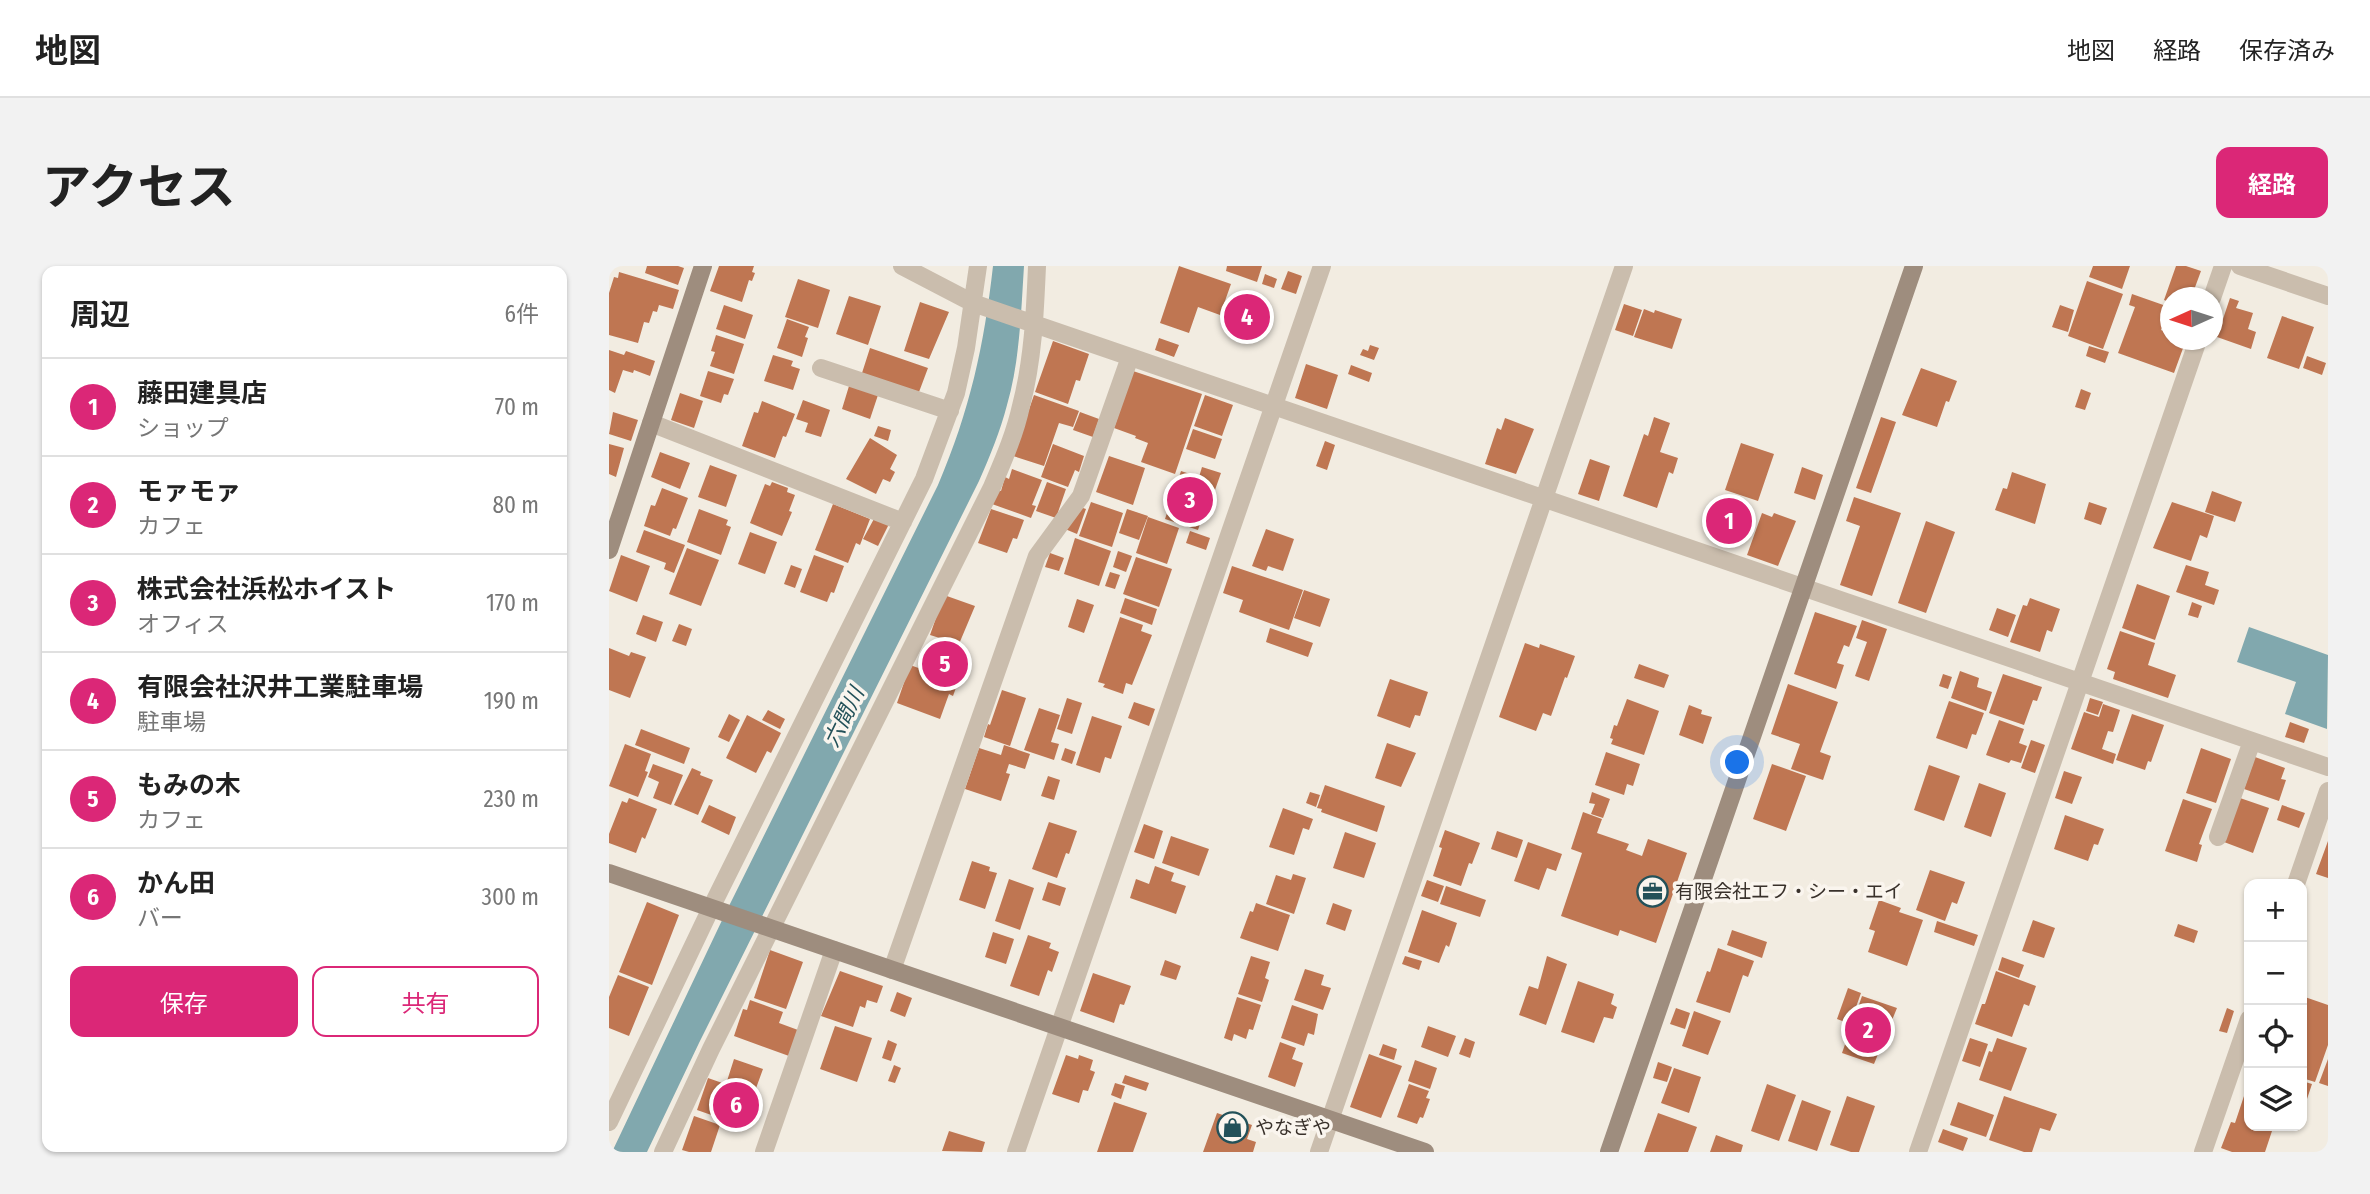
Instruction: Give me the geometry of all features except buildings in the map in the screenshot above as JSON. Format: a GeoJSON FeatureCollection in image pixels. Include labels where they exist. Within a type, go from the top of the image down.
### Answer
{"type":"FeatureCollection","features":[{"type":"Feature","properties":{"kind":"street"},"geometry":{"type":"LineString","coordinates":[[610,542],[703,266]]}},
{"type":"Feature","properties":{"kind":"street"},"geometry":{"type":"LineString","coordinates":[[902,266],[977,304],[2328,766]]}},
{"type":"Feature","properties":{"kind":"street"},"geometry":{"type":"LineString","coordinates":[[609,1122],[616,1091],[715,909],[924,479],[950,411],[966,348],[977,304],[978,266]]}},
{"type":"Feature","properties":{"kind":"street"},"geometry":{"type":"LineString","coordinates":[[663,1152],[768,927],[992,487],[1009,448],[1030,366],[1030,322],[1037,266]]}},
{"type":"Feature","properties":{"kind":"street"},"geometry":{"type":"LineString","coordinates":[[1016,1152],[1322,266]]}},
{"type":"Feature","properties":{"kind":"street"},"geometry":{"type":"LineString","coordinates":[[1319,1152],[1624,266]]}},
{"type":"Feature","properties":{"kind":"street"},"geometry":{"type":"LineString","coordinates":[[1609,1152],[1914,266]]}},
{"type":"Feature","properties":{"kind":"street"},"geometry":{"type":"LineString","coordinates":[[2216,287],[2223,266]]}},
{"type":"Feature","properties":{"kind":"street"},"geometry":{"type":"LineString","coordinates":[[2241,266],[2328,296]]}},
{"type":"Feature","properties":{"kind":"street"},"geometry":{"type":"LineString","coordinates":[[1918,1152],[2195,350]]}},
{"type":"Feature","properties":{"kind":"street"},"geometry":{"type":"LineString","coordinates":[[892,970],[1037,555],[1081,496],[1130,357]]}},
{"type":"Feature","properties":{"kind":"street"},"geometry":{"type":"LineString","coordinates":[[821,368],[950,411]]}},
{"type":"Feature","properties":{"kind":"street"},"geometry":{"type":"LineString","coordinates":[[651,423],[903,522]]}},
{"type":"Feature","properties":{"kind":"street"},"geometry":{"type":"LineString","coordinates":[[2218,837],[2252,741]]}},
{"type":"Feature","properties":{"kind":"street"},"geometry":{"type":"LineString","coordinates":[[2298,879],[2328,791]]}},
{"type":"Feature","properties":{"kind":"street"},"geometry":{"type":"LineString","coordinates":[[609,873],[1425,1152]]}},
{"type":"Feature","properties":{"kind":"street"},"geometry":{"type":"LineString","coordinates":[[764,1152],[834,950]]}},
{"type":"Feature","properties":{"kind":"street"},"geometry":{"type":"LineString","coordinates":[[2203,1152],[2244,1033]]}},
{"type":"Feature","properties":{"kind":"water","name":"六間川"},"geometry":{"type":"Polygon","coordinates":[[[993,266],[1024,266],[1015,371],[1001,425],[983,472],[647,1152],[612,1152],[725,914],[938,485],[959,430],[974,377],[993,266]]]}},
{"type":"Feature","properties":{"kind":"water"},"geometry":{"type":"Polygon","coordinates":[[[2249,627],[2328,655],[2327,729],[2285,714],[2296,682],[2237,662],[2249,627]]]}},
{"type":"Feature","properties":{"kind":"place","name":"有限会社沢井工業駐車場"},"geometry":{"type":"Point","coordinates":[1247,317]}},
{"type":"Feature","properties":{"kind":"place","name":"株式会社浜松ホイスト"},"geometry":{"type":"Point","coordinates":[1190,500]}},
{"type":"Feature","properties":{"kind":"place","name":"藤田建具店"},"geometry":{"type":"Point","coordinates":[1729,521]}},
{"type":"Feature","properties":{"kind":"place","name":"もみの木"},"geometry":{"type":"Point","coordinates":[945,664]}},
{"type":"Feature","properties":{"kind":"place","name":"有限会社エフ・シー・エイ"},"geometry":{"type":"Point","coordinates":[1652,891]}},
{"type":"Feature","properties":{"kind":"place","name":"モァモァ"},"geometry":{"type":"Point","coordinates":[1868,1030]}},
{"type":"Feature","properties":{"kind":"place","name":"かん田"},"geometry":{"type":"Point","coordinates":[736,1105]}},
{"type":"Feature","properties":{"kind":"place","name":"やなぎや"},"geometry":{"type":"Point","coordinates":[1232,1127]}}]}
